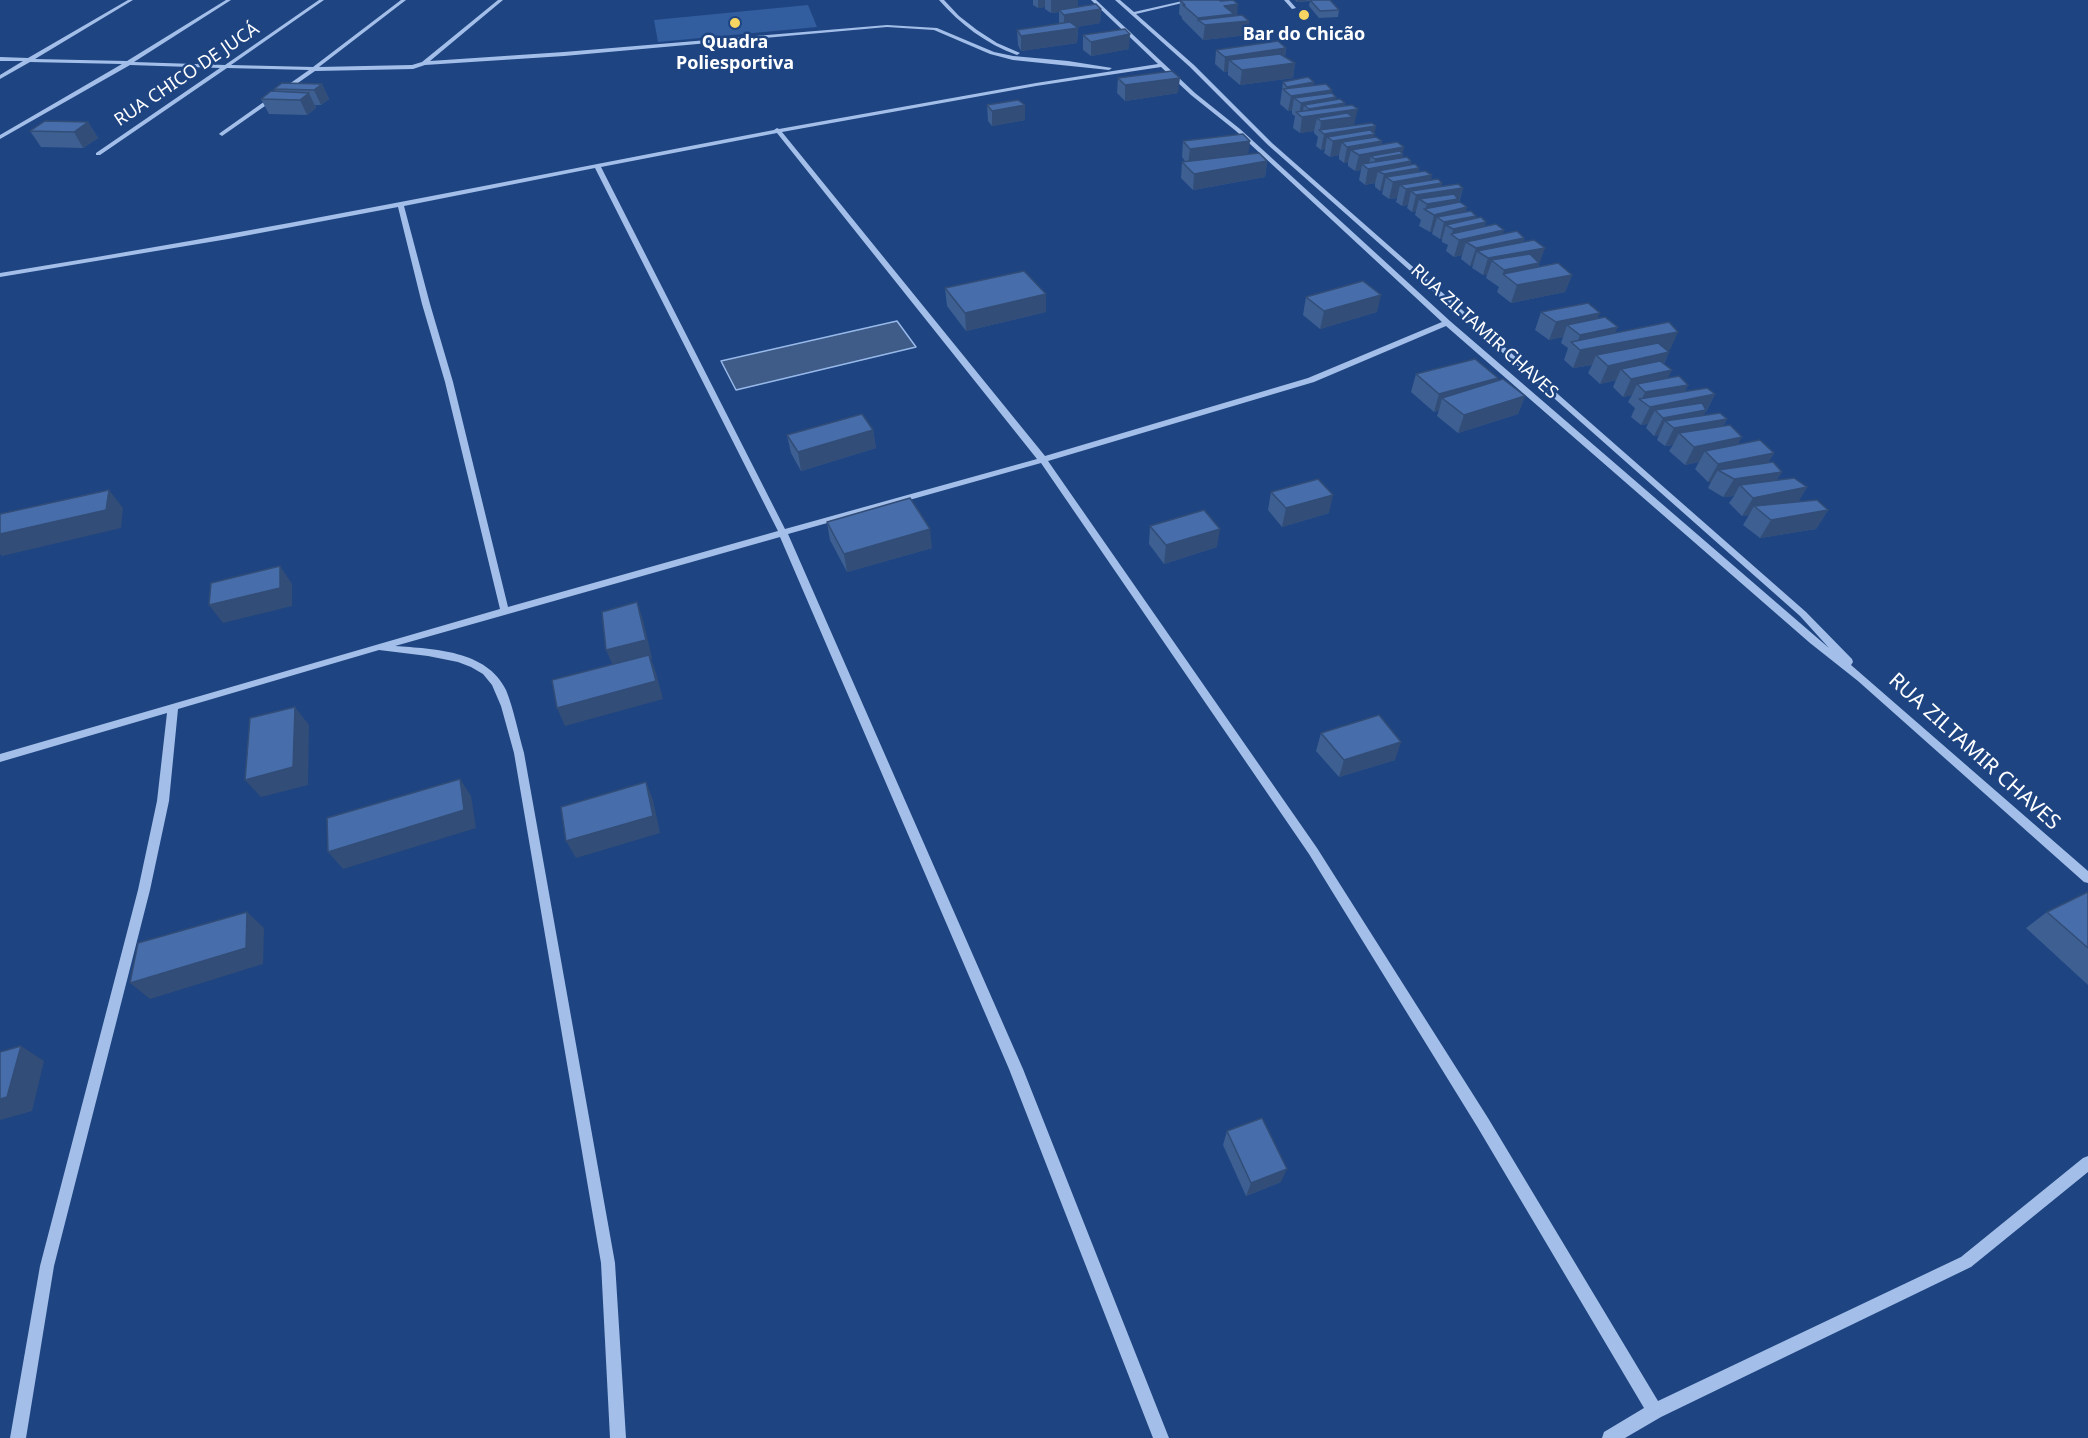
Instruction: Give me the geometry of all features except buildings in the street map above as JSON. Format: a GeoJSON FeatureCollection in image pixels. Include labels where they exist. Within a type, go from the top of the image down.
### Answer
{"type":"FeatureCollection","features":[{"type":"Feature","properties":{"kind":"street"},"geometry":{"type":"LineString","coordinates":[[0,76],[131,0]]}},
{"type":"Feature","properties":{"kind":"street"},"geometry":{"type":"LineString","coordinates":[[0,137],[127,64],[229,0]]}},
{"type":"Feature","properties":{"kind":"street","name":"RUA CHICO DE JUCÁ"},"geometry":{"type":"LineString","coordinates":[[98,154],[322,0]]}},
{"type":"Feature","properties":{"kind":"street"},"geometry":{"type":"LineString","coordinates":[[222,134],[314,69],[404,0]]}},
{"type":"Feature","properties":{"kind":"street"},"geometry":{"type":"LineString","coordinates":[[424,63],[501,0]]}},
{"type":"Feature","properties":{"kind":"street"},"geometry":{"type":"LineString","coordinates":[[940,0],[955,16],[998,46],[1037,58],[1073,64]]}},
{"type":"Feature","properties":{"kind":"street","name":"RUA ZILTAMIR CHAVES"},"geometry":{"type":"LineString","coordinates":[[1093,0],[1193,94],[1238,130],[1447,323],[1813,641],[1862,678],[2088,878]]}},
{"type":"Feature","properties":{"kind":"street","name":"RUA ZILTAMIR CHAVES"},"geometry":{"type":"LineString","coordinates":[[1117,0],[1216,90],[1270,144],[1803,614],[1862,678]]}},
{"type":"Feature","properties":{"kind":"street"},"geometry":{"type":"LineString","coordinates":[[1132,14],[1193,0]]}},
{"type":"Feature","properties":{"kind":"street"},"geometry":{"type":"LineString","coordinates":[[1286,0],[1294,8]]}},
{"type":"Feature","properties":{"kind":"street"},"geometry":{"type":"LineString","coordinates":[[0,59],[314,69],[407,68],[424,63],[564,54],[896,26],[935,29],[992,53],[1013,58],[1124,70]]}},
{"type":"Feature","properties":{"kind":"street"},"geometry":{"type":"LineString","coordinates":[[0,275],[119,257],[401,205],[777,130],[1162,65]]}},
{"type":"Feature","properties":{"kind":"street"},"geometry":{"type":"LineString","coordinates":[[1193,94],[1216,90]]}},
{"type":"Feature","properties":{"kind":"street"},"geometry":{"type":"LineString","coordinates":[[777,130],[1043,460],[1313,851],[1483,1123],[1655,1411]]}},
{"type":"Feature","properties":{"kind":"street"},"geometry":{"type":"LineString","coordinates":[[597,166],[783,533],[1016,1069],[1161,1438]]}},
{"type":"Feature","properties":{"kind":"street"},"geometry":{"type":"LineString","coordinates":[[401,205],[449,382],[505,612]]}},
{"type":"Feature","properties":{"kind":"street"},"geometry":{"type":"LineString","coordinates":[[1380,261],[1398,256]]}},
{"type":"Feature","properties":{"kind":"street"},"geometry":{"type":"LineString","coordinates":[[0,758],[377,647],[1043,460],[1311,380],[1447,323]]}},
{"type":"Feature","properties":{"kind":"street"},"geometry":{"type":"LineString","coordinates":[[377,647],[462,658],[486,670],[498,684],[519,753],[608,1263],[618,1438]]}},
{"type":"Feature","properties":{"kind":"street"},"geometry":{"type":"LineString","coordinates":[[18,1438],[47,1266],[141,900],[163,801],[173,707]]}},
{"type":"Feature","properties":{"kind":"street"},"geometry":{"type":"LineString","coordinates":[[1610,1438],[1655,1411],[1966,1262],[2088,1162]]}},
{"type":"Feature","properties":{"kind":"shaded area","name":"Quadra Poliesportiva"},"geometry":{"type":"Polygon","coordinates":[[[808,5],[817,27],[658,42],[654,20],[808,5]]]}},
{"type":"Feature","properties":{"kind":"shaded area"},"geometry":{"type":"Polygon","coordinates":[[[897,321],[916,347],[736,390],[721,361],[897,321]]]}},
{"type":"Feature","properties":{"kind":"place","name":"Bar do Chicão"},"geometry":{"type":"Point","coordinates":[1304,15]}},
{"type":"Feature","properties":{"kind":"place","name":"Quadra Poliesportiva"},"geometry":{"type":"Point","coordinates":[735,23]}}]}
